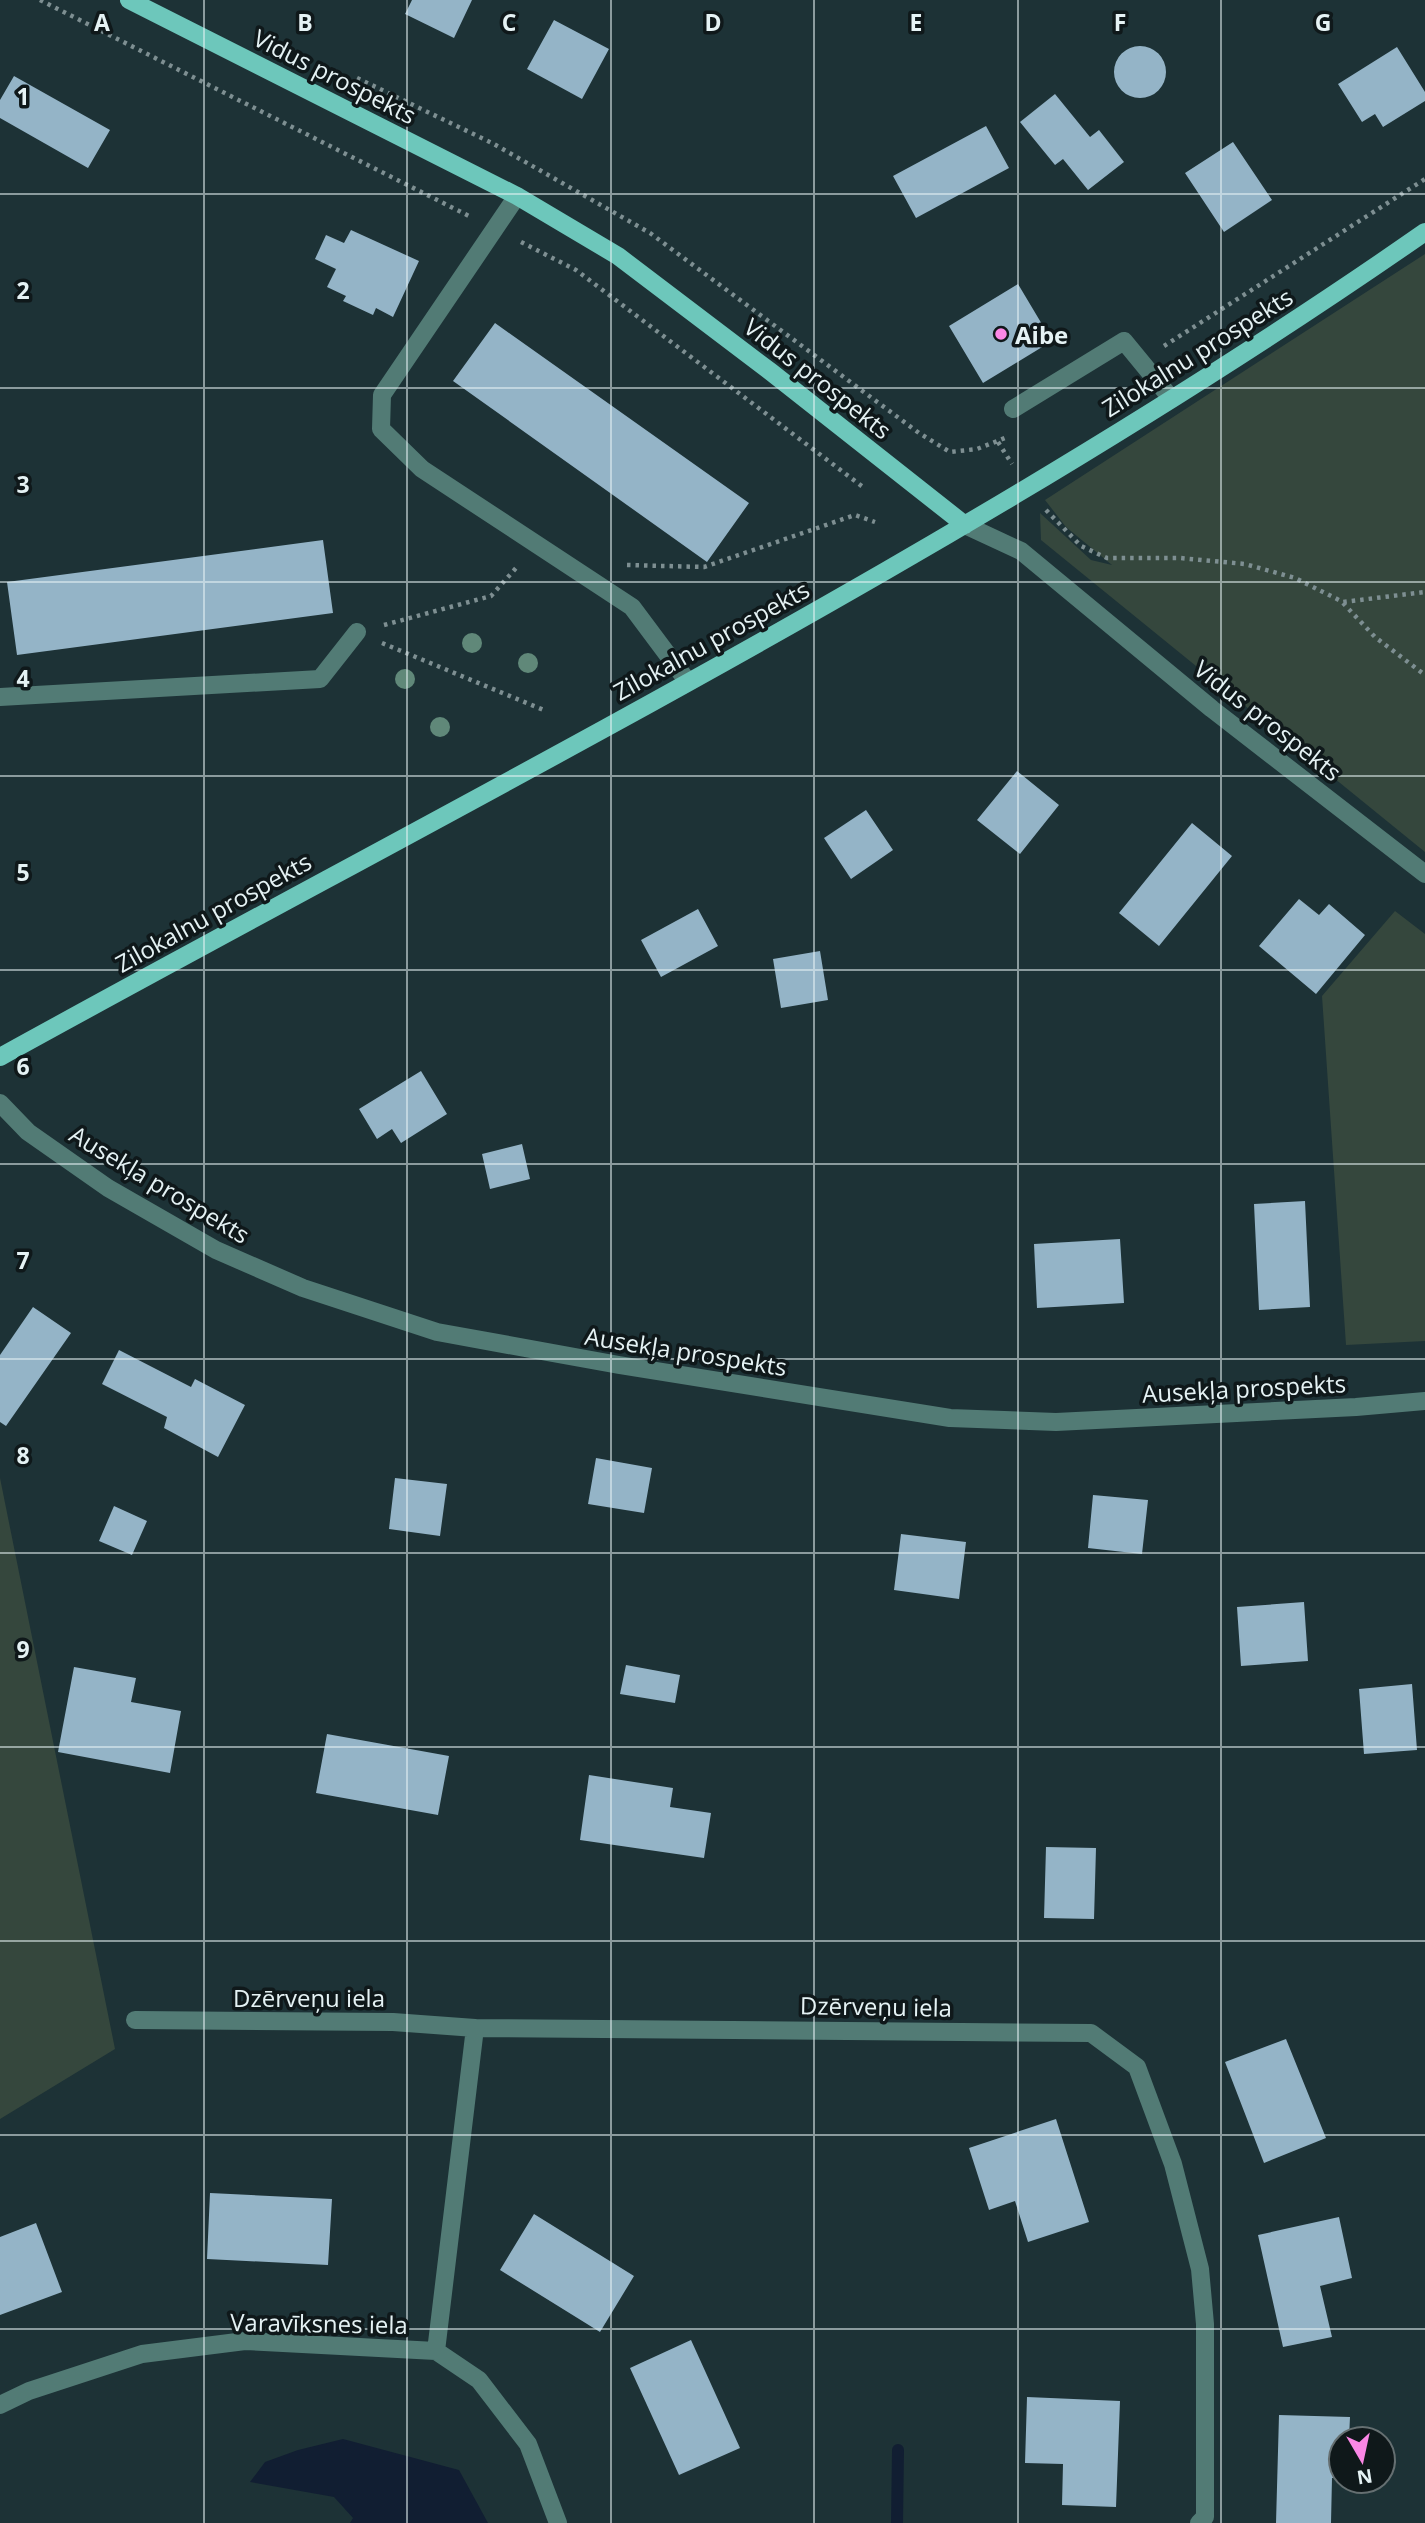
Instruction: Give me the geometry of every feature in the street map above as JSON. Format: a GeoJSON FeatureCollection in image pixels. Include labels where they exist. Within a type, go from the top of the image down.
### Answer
{"type":"FeatureCollection","features":[{"type":"Feature","properties":{"kind":"main road","name":"Vidus prospekts"},"geometry":{"type":"LineString","coordinates":[[129,0],[517,195],[618,256],[771,372],[965,526]]}},
{"type":"Feature","properties":{"kind":"main road","name":"Zilokalnu prospekts"},"geometry":{"type":"LineString","coordinates":[[0,1057],[688,682],[965,526],[1333,296],[1425,232]]}},
{"type":"Feature","properties":{"kind":"street"},"geometry":{"type":"LineString","coordinates":[[517,195],[382,395],[381,429],[422,469],[632,607],[688,682]]}},
{"type":"Feature","properties":{"kind":"street"},"geometry":{"type":"LineString","coordinates":[[1013,409],[1124,341],[1142,359],[1170,397]]}},
{"type":"Feature","properties":{"kind":"street","name":"Vidus prospekts"},"geometry":{"type":"LineString","coordinates":[[965,526],[1021,551],[1212,709],[1425,874]]}},
{"type":"Feature","properties":{"kind":"street"},"geometry":{"type":"LineString","coordinates":[[0,698],[320,679],[357,632]]}},
{"type":"Feature","properties":{"kind":"street","name":"Ausekļa prospekts"},"geometry":{"type":"LineString","coordinates":[[0,1103],[28,1132],[108,1188],[216,1250],[303,1288],[437,1332],[619,1366],[950,1418],[1056,1422],[1356,1408],[1425,1401]]}},
{"type":"Feature","properties":{"kind":"street","name":"Dzērveņu iela"},"geometry":{"type":"LineString","coordinates":[[135,2020],[393,2022],[475,2028],[1091,2033],[1137,2067],[1173,2164],[1200,2269],[1205,2324],[1205,2517],[1199,2523]]}},
{"type":"Feature","properties":{"kind":"street","name":"Varavīksnes iela"},"geometry":{"type":"LineString","coordinates":[[436,2351],[475,2028]]}},
{"type":"Feature","properties":{"kind":"street","name":"Varavīksnes iela"},"geometry":{"type":"LineString","coordinates":[[0,2405],[29,2391],[142,2354],[246,2341],[436,2351],[479,2380],[528,2444],[558,2523]]}},
{"type":"Feature","properties":{"kind":"path"},"geometry":{"type":"LineString","coordinates":[[1142,359],[1425,179]]}},
{"type":"Feature","properties":{"kind":"path"},"geometry":{"type":"LineString","coordinates":[[919,433],[950,452],[978,449],[1010,435]]}},
{"type":"Feature","properties":{"kind":"path"},"geometry":{"type":"LineString","coordinates":[[1049,514],[1081,546],[1107,558],[1180,558],[1245,564],[1295,578],[1343,602],[1375,637],[1425,675]]}},
{"type":"Feature","properties":{"kind":"path"},"geometry":{"type":"LineString","coordinates":[[627,565],[704,567],[855,515],[875,522]]}},
{"type":"Feature","properties":{"kind":"path"},"geometry":{"type":"LineString","coordinates":[[357,632],[491,596],[537,544]]}},
{"type":"Feature","properties":{"kind":"path"},"geometry":{"type":"LineString","coordinates":[[1343,602],[1425,592]]}},
{"type":"Feature","properties":{"kind":"path"},"geometry":{"type":"LineString","coordinates":[[357,632],[546,711]]}},
{"type":"Feature","properties":{"kind":"green space"},"geometry":{"type":"Polygon","coordinates":[[[1425,254],[1425,852],[1041,540],[1040,513],[1091,560],[1112,565],[1066,527],[1045,500],[1425,254]]]}},
{"type":"Feature","properties":{"kind":"green space"},"geometry":{"type":"Polygon","coordinates":[[[1395,911],[1425,934],[1425,1341],[1346,1345],[1322,996],[1395,911]]]}},
{"type":"Feature","properties":{"kind":"green space"},"geometry":{"type":"Polygon","coordinates":[[[0,1478],[115,2049],[0,2119],[0,1478]]]}},
{"type":"Feature","properties":{"kind":"water"},"geometry":{"type":"Polygon","coordinates":[[[343,2439],[459,2470],[488,2523],[350,2523],[353,2518],[334,2497],[250,2482],[265,2462],[298,2450],[343,2439]]]}},
{"type":"Feature","properties":{"kind":"building"},"geometry":{"type":"Polygon","coordinates":[[[412,0],[472,0],[454,38],[405,14],[412,0]]]}},
{"type":"Feature","properties":{"kind":"building"},"geometry":{"type":"Polygon","coordinates":[[[554,20],[609,49],[582,99],[527,69],[554,20]]]}},
{"type":"Feature","properties":{"kind":"building"},"geometry":{"type":"Polygon","coordinates":[[[1140,46],[1150,48],[1158,54],[1164,62],[1164,82],[1158,90],[1150,96],[1140,98],[1130,96],[1122,90],[1116,82],[1114,72],[1116,62],[1122,54],[1130,48],[1140,46]]]}},
{"type":"Feature","properties":{"kind":"building"},"geometry":{"type":"Polygon","coordinates":[[[1397,47],[1425,92],[1425,101],[1383,127],[1375,114],[1362,122],[1338,84],[1397,47]]]}},
{"type":"Feature","properties":{"kind":"building"},"geometry":{"type":"Polygon","coordinates":[[[14,76],[110,130],[88,168],[0,118],[0,100],[14,76]]]}},
{"type":"Feature","properties":{"kind":"building"},"geometry":{"type":"Polygon","coordinates":[[[1055,94],[1090,137],[1099,130],[1124,162],[1088,190],[1063,159],[1055,165],[1020,122],[1055,94]]]}},
{"type":"Feature","properties":{"kind":"building"},"geometry":{"type":"Polygon","coordinates":[[[986,126],[1009,168],[916,218],[893,176],[986,126]]]}},
{"type":"Feature","properties":{"kind":"building"},"geometry":{"type":"Polygon","coordinates":[[[1233,142],[1272,200],[1224,232],[1185,173],[1233,142]]]}},
{"type":"Feature","properties":{"kind":"building"},"geometry":{"type":"Polygon","coordinates":[[[351,230],[419,261],[393,317],[376,308],[373,315],[343,301],[346,296],[327,287],[336,269],[315,259],[326,235],[344,243],[351,230]]]}},
{"type":"Feature","properties":{"kind":"building","name":"Aibe"},"geometry":{"type":"Polygon","coordinates":[[[1018,284],[1052,341],[983,383],[949,326],[1018,284]]]}},
{"type":"Feature","properties":{"kind":"building"},"geometry":{"type":"Polygon","coordinates":[[[495,323],[749,503],[707,562],[453,381],[495,323]]]}},
{"type":"Feature","properties":{"kind":"building"},"geometry":{"type":"Polygon","coordinates":[[[323,540],[333,613],[17,655],[7,582],[323,540]]]}},
{"type":"Feature","properties":{"kind":"building"},"geometry":{"type":"Polygon","coordinates":[[[1017,771],[1059,805],[1020,854],[977,820],[1017,771]]]}},
{"type":"Feature","properties":{"kind":"building"},"geometry":{"type":"Polygon","coordinates":[[[866,810],[893,850],[851,879],[824,838],[866,810]]]}},
{"type":"Feature","properties":{"kind":"building"},"geometry":{"type":"Polygon","coordinates":[[[1192,823],[1232,856],[1159,946],[1119,913],[1192,823]]]}},
{"type":"Feature","properties":{"kind":"building"},"geometry":{"type":"Polygon","coordinates":[[[1299,899],[1319,915],[1329,904],[1365,935],[1316,994],[1259,946],[1299,899]]]}},
{"type":"Feature","properties":{"kind":"building"},"geometry":{"type":"Polygon","coordinates":[[[698,909],[718,946],[661,977],[641,940],[698,909]]]}},
{"type":"Feature","properties":{"kind":"building"},"geometry":{"type":"Polygon","coordinates":[[[820,951],[828,1000],[781,1008],[773,959],[820,951]]]}},
{"type":"Feature","properties":{"kind":"building"},"geometry":{"type":"Polygon","coordinates":[[[421,1071],[447,1114],[401,1143],[392,1129],[377,1139],[359,1109],[421,1071]]]}},
{"type":"Feature","properties":{"kind":"building"},"geometry":{"type":"Polygon","coordinates":[[[522,1144],[530,1179],[490,1189],[482,1154],[522,1144]]]}},
{"type":"Feature","properties":{"kind":"building"},"geometry":{"type":"Polygon","coordinates":[[[1305,1201],[1310,1307],[1259,1310],[1254,1204],[1305,1201]]]}},
{"type":"Feature","properties":{"kind":"building"},"geometry":{"type":"Polygon","coordinates":[[[1120,1239],[1124,1303],[1037,1308],[1034,1244],[1120,1239]]]}},
{"type":"Feature","properties":{"kind":"building"},"geometry":{"type":"Polygon","coordinates":[[[33,1307],[71,1333],[6,1426],[0,1422],[0,1355],[33,1307]]]}},
{"type":"Feature","properties":{"kind":"building"},"geometry":{"type":"Polygon","coordinates":[[[119,1350],[191,1387],[195,1379],[245,1405],[218,1457],[164,1428],[167,1417],[102,1384],[119,1350]]]}},
{"type":"Feature","properties":{"kind":"building"},"geometry":{"type":"Polygon","coordinates":[[[596,1458],[652,1468],[644,1513],[588,1504],[596,1458]]]}},
{"type":"Feature","properties":{"kind":"building"},"geometry":{"type":"Polygon","coordinates":[[[395,1478],[447,1484],[440,1536],[389,1529],[395,1478]]]}},
{"type":"Feature","properties":{"kind":"building"},"geometry":{"type":"Polygon","coordinates":[[[1093,1495],[1148,1500],[1142,1554],[1088,1548],[1093,1495]]]}},
{"type":"Feature","properties":{"kind":"building"},"geometry":{"type":"Polygon","coordinates":[[[114,1506],[147,1521],[132,1555],[99,1541],[114,1506]]]}},
{"type":"Feature","properties":{"kind":"building"},"geometry":{"type":"Polygon","coordinates":[[[901,1534],[966,1542],[959,1599],[894,1590],[901,1534]]]}},
{"type":"Feature","properties":{"kind":"building"},"geometry":{"type":"Polygon","coordinates":[[[1304,1602],[1308,1661],[1241,1666],[1237,1607],[1304,1602]]]}},
{"type":"Feature","properties":{"kind":"building"},"geometry":{"type":"Polygon","coordinates":[[[626,1665],[680,1675],[675,1703],[620,1694],[626,1665]]]}},
{"type":"Feature","properties":{"kind":"building"},"geometry":{"type":"Polygon","coordinates":[[[74,1667],[136,1678],[131,1702],[181,1711],[170,1773],[58,1752],[74,1667]]]}},
{"type":"Feature","properties":{"kind":"building"},"geometry":{"type":"Polygon","coordinates":[[[1412,1684],[1417,1750],[1364,1754],[1359,1689],[1412,1684]]]}},
{"type":"Feature","properties":{"kind":"building"},"geometry":{"type":"Polygon","coordinates":[[[327,1734],[449,1756],[438,1815],[316,1793],[327,1734]]]}},
{"type":"Feature","properties":{"kind":"building"},"geometry":{"type":"Polygon","coordinates":[[[589,1775],[673,1788],[670,1807],[711,1813],[704,1858],[580,1840],[589,1775]]]}},
{"type":"Feature","properties":{"kind":"building"},"geometry":{"type":"Polygon","coordinates":[[[1046,1847],[1096,1848],[1094,1919],[1044,1918],[1046,1847]]]}},
{"type":"Feature","properties":{"kind":"building"},"geometry":{"type":"Polygon","coordinates":[[[1286,2039],[1326,2138],[1264,2163],[1225,2062],[1286,2039]]]}},
{"type":"Feature","properties":{"kind":"building"},"geometry":{"type":"Polygon","coordinates":[[[1056,2119],[1089,2222],[1028,2242],[1015,2201],[989,2210],[969,2148],[1056,2119]]]}},
{"type":"Feature","properties":{"kind":"building"},"geometry":{"type":"Polygon","coordinates":[[[210,2193],[332,2199],[328,2265],[207,2259],[210,2193]]]}},
{"type":"Feature","properties":{"kind":"building"},"geometry":{"type":"Polygon","coordinates":[[[534,2214],[634,2276],[600,2332],[500,2270],[534,2214]]]}},
{"type":"Feature","properties":{"kind":"building"},"geometry":{"type":"Polygon","coordinates":[[[1339,2217],[1352,2278],[1320,2286],[1332,2337],[1283,2347],[1258,2235],[1339,2217]]]}},
{"type":"Feature","properties":{"kind":"building"},"geometry":{"type":"Polygon","coordinates":[[[36,2223],[62,2292],[0,2315],[0,2237],[36,2223]]]}},
{"type":"Feature","properties":{"kind":"building"},"geometry":{"type":"Polygon","coordinates":[[[691,2340],[740,2448],[679,2475],[630,2368],[691,2340]]]}},
{"type":"Feature","properties":{"kind":"building"},"geometry":{"type":"Polygon","coordinates":[[[1027,2397],[1120,2401],[1116,2507],[1062,2505],[1063,2464],[1025,2463],[1027,2397]]]}},
{"type":"Feature","properties":{"kind":"building"},"geometry":{"type":"Polygon","coordinates":[[[1279,2415],[1350,2417],[1350,2425],[1327,2425],[1327,2495],[1332,2495],[1331,2523],[1276,2523],[1279,2415]]]}},
{"type":"Feature","properties":{"kind":"waterway"},"geometry":{"type":"LineString","coordinates":[[897,2523],[898,2450]]}},
{"type":"Feature","properties":{"kind":"place","name":"Aibe"},"geometry":{"type":"Point","coordinates":[1001,334]}}]}
